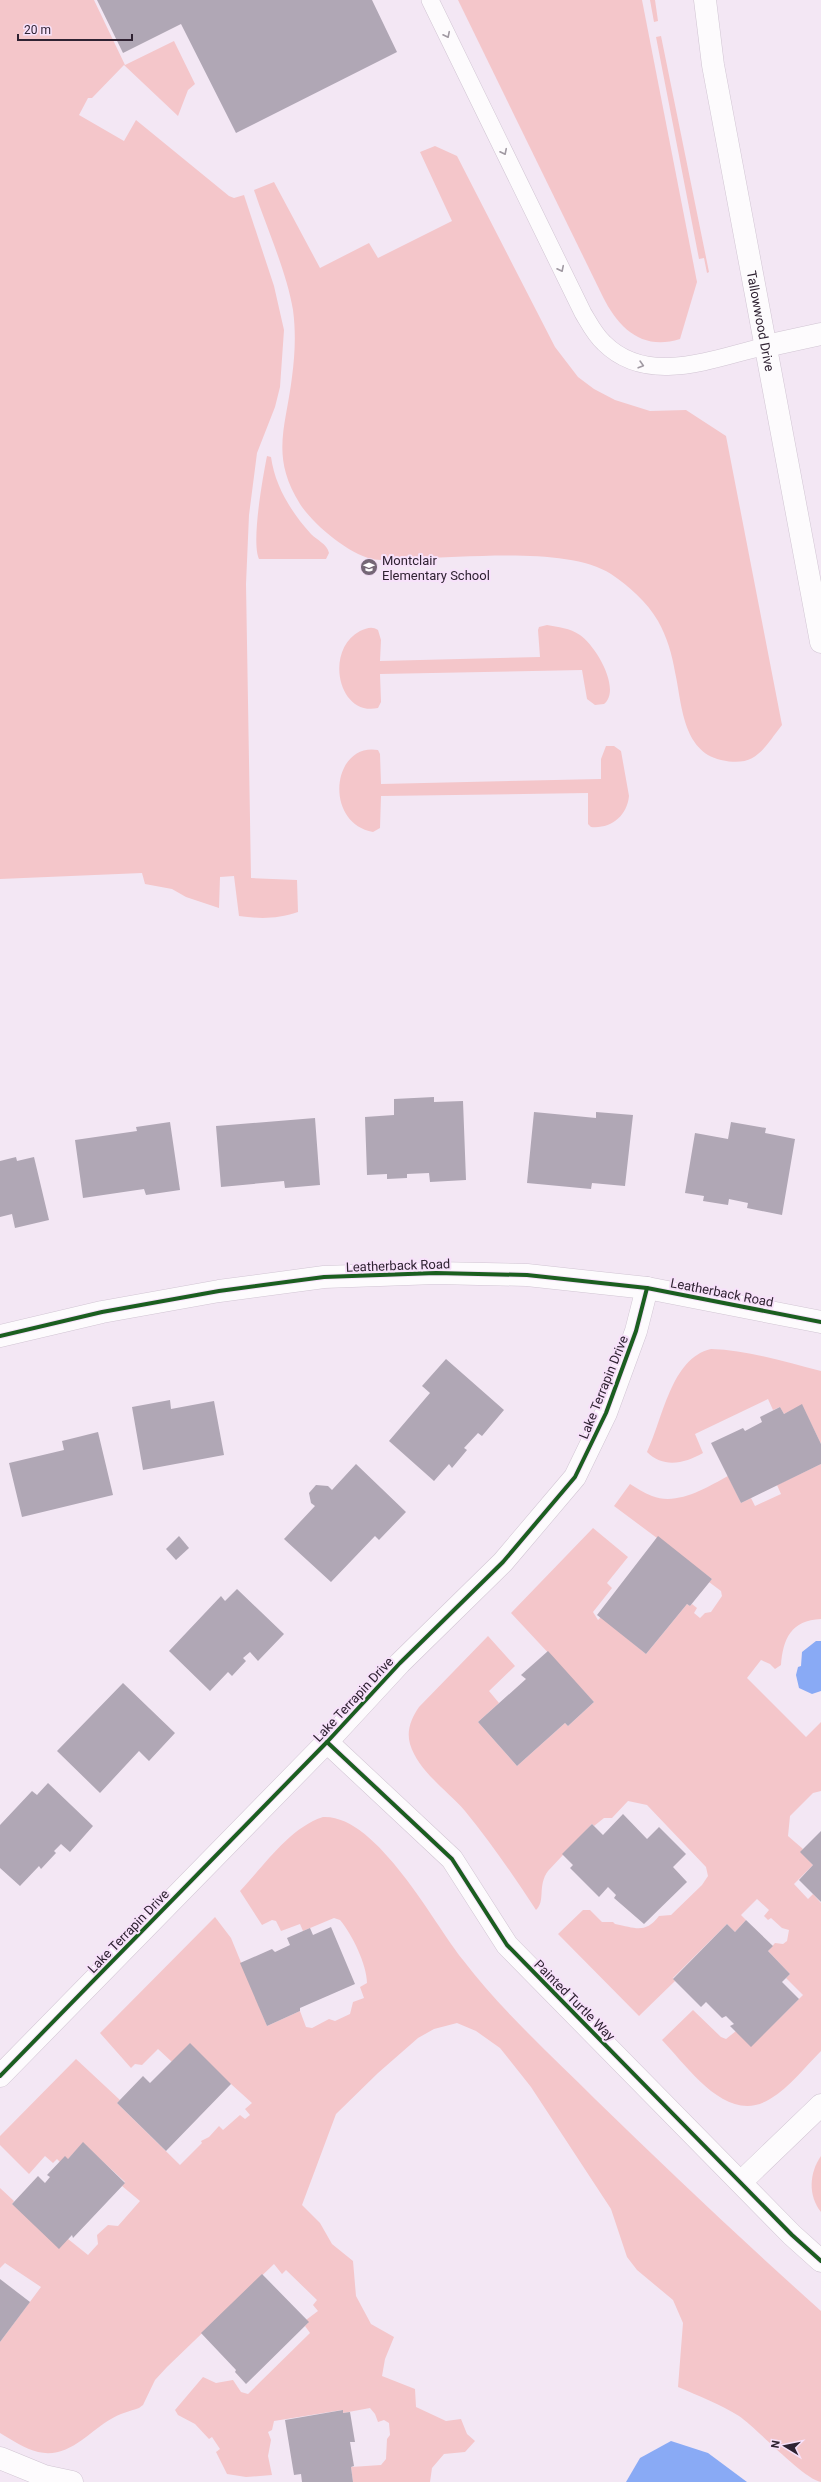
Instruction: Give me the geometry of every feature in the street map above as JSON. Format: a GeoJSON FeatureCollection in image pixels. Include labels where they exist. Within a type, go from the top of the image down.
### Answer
{"type":"FeatureCollection","features":[{"type":"Feature","properties":{"kind":"street","name":"Tallowwood Drive"},"geometry":{"type":"LineString","coordinates":[[705,0],[713,64],[821,642]]}},
{"type":"Feature","properties":{"kind":"street"},"geometry":{"type":"LineString","coordinates":[[766,346],[821,334]]}},
{"type":"Feature","properties":{"kind":"street","name":"Leatherback Road"},"geometry":{"type":"LineString","coordinates":[[0,1336],[102,1312],[212,1292],[324,1277],[436,1273],[527,1275],[647,1288],[821,1322]]}},
{"type":"Feature","properties":{"kind":"street","name":"Lake Terrapin Drive"},"geometry":{"type":"LineString","coordinates":[[0,2076],[327,1742],[400,1663],[502,1562],[575,1477],[606,1413],[636,1331],[647,1288]]}},
{"type":"Feature","properties":{"kind":"street","name":"Painted Turtle Way"},"geometry":{"type":"LineString","coordinates":[[327,1742],[452,1859],[507,1945],[821,2261]]}},
{"type":"Feature","properties":{"kind":"street"},"geometry":{"type":"LineString","coordinates":[[741,2182],[821,2105]]}},
{"type":"Feature","properties":{"kind":"street"},"geometry":{"type":"LineString","coordinates":[[0,2458],[44,2476],[72,2482]]}},
{"type":"Feature","properties":{"kind":"lane"},"geometry":{"type":"LineString","coordinates":[[430,0],[583,313],[603,343],[628,361],[643,366],[662,368],[766,346]]}},
{"type":"Feature","properties":{"kind":"shaded area"},"geometry":{"type":"Polygon","coordinates":[[[0,0],[94,0],[125,65],[174,41],[195,84],[188,90],[178,116],[124,65],[92,98],[88,98],[79,115],[124,141],[136,120],[229,196],[234,198],[244,195],[274,286],[284,330],[280,387],[275,407],[257,453],[249,515],[246,584],[251,878],[297,880],[298,912],[268,918],[239,916],[234,876],[220,877],[219,908],[186,897],[172,889],[145,884],[142,873],[0,879],[0,0]]]}},
{"type":"Feature","properties":{"kind":"shaded area"},"geometry":{"type":"Polygon","coordinates":[[[458,0],[642,0],[697,282],[680,339],[667,342],[655,342],[644,339],[625,328],[609,308],[458,0]]]}},
{"type":"Feature","properties":{"kind":"shaded area"},"geometry":{"type":"Polygon","coordinates":[[[650,0],[655,0],[658,21],[654,22],[650,0]]]}},
{"type":"Feature","properties":{"kind":"shaded area"},"geometry":{"type":"Polygon","coordinates":[[[661,36],[709,272],[707,273],[704,258],[699,259],[656,37],[661,36]]]}},
{"type":"Feature","properties":{"kind":"shaded area"},"geometry":{"type":"Polygon","coordinates":[[[435,146],[457,156],[555,347],[578,377],[594,389],[615,400],[650,411],[686,410],[726,436],[782,725],[764,749],[751,759],[733,762],[721,760],[708,755],[698,747],[686,724],[667,639],[658,621],[654,614],[631,589],[611,574],[592,565],[570,560],[544,557],[489,556],[388,560],[372,559],[352,551],[322,529],[300,504],[291,487],[285,471],[282,441],[294,360],[294,318],[290,296],[281,265],[254,190],[274,182],[320,268],[369,243],[378,258],[452,221],[420,152],[435,146]]]}},
{"type":"Feature","properties":{"kind":"shaded area"},"geometry":{"type":"Polygon","coordinates":[[[267,456],[271,457],[276,478],[291,508],[311,534],[328,550],[329,553],[326,559],[259,559],[256,539],[257,524],[267,456]]]}},
{"type":"Feature","properties":{"kind":"shaded area"},"geometry":{"type":"Polygon","coordinates":[[[547,625],[564,628],[580,635],[593,648],[604,668],[610,688],[609,697],[604,704],[595,705],[587,699],[582,670],[380,674],[381,702],[378,708],[364,708],[353,702],[345,693],[340,680],[339,666],[342,652],[349,640],[360,631],[367,628],[374,628],[378,630],[381,640],[380,661],[540,657],[538,630],[539,627],[547,625]]]}},
{"type":"Feature","properties":{"kind":"shaded area"},"geometry":{"type":"Polygon","coordinates":[[[606,746],[614,746],[621,751],[629,796],[625,810],[617,820],[605,826],[591,827],[588,824],[588,793],[381,796],[380,828],[373,832],[357,826],[346,814],[340,800],[340,785],[343,770],[351,758],[363,751],[378,750],[380,754],[381,784],[601,779],[601,759],[606,746]]]}},
{"type":"Feature","properties":{"kind":"shaded area"},"geometry":{"type":"Polygon","coordinates":[[[711,1349],[753,1354],[821,1371],[821,1444],[802,1405],[784,1414],[780,1407],[773,1410],[768,1399],[695,1434],[703,1453],[696,1457],[675,1463],[660,1461],[647,1452],[677,1377],[686,1364],[697,1355],[711,1349]]]}},
{"type":"Feature","properties":{"kind":"shaded area"},"geometry":{"type":"Polygon","coordinates":[[[821,1464],[821,1619],[802,1623],[790,1633],[784,1647],[781,1665],[775,1669],[770,1664],[761,1660],[747,1678],[806,1737],[821,1722],[821,1791],[813,1793],[790,1816],[788,1836],[803,1849],[801,1852],[813,1865],[794,1884],[808,1899],[813,1894],[821,1903],[821,2051],[791,2083],[770,2099],[754,2105],[739,2105],[724,2099],[710,2090],[696,2078],[662,2040],[693,2010],[721,2037],[726,2039],[736,2031],[751,2046],[803,1995],[786,1978],[790,1974],[768,1951],[775,1943],[783,1944],[787,1941],[789,1930],[782,1928],[771,1918],[768,1920],[764,1916],[769,1910],[757,1899],[741,1915],[746,1920],[735,1932],[727,1924],[673,1978],[675,1981],[639,2016],[558,1934],[583,1910],[590,1910],[602,1922],[613,1922],[615,1924],[634,1928],[649,1925],[659,1916],[671,1915],[702,1885],[708,1876],[706,1867],[647,1805],[628,1801],[612,1818],[604,1818],[594,1826],[592,1824],[548,1871],[543,1882],[541,1902],[536,1910],[475,1823],[458,1803],[426,1772],[419,1763],[410,1744],[409,1729],[412,1719],[419,1707],[488,1636],[515,1666],[489,1691],[499,1703],[478,1722],[517,1766],[565,1723],[568,1726],[594,1702],[511,1613],[593,1528],[628,1557],[607,1583],[612,1588],[593,1612],[598,1620],[601,1617],[646,1654],[687,1604],[690,1606],[692,1604],[697,1608],[694,1613],[700,1618],[705,1613],[711,1612],[722,1596],[721,1591],[709,1582],[712,1579],[614,1506],[630,1484],[652,1496],[662,1499],[671,1499],[701,1490],[728,1476],[741,1503],[751,1498],[755,1506],[781,1494],[777,1485],[821,1464]]]}},
{"type":"Feature","properties":{"kind":"shaded area"},"geometry":{"type":"Polygon","coordinates":[[[323,1817],[343,1821],[363,1833],[383,1851],[402,1873],[463,1960],[510,2014],[679,2180],[821,2311],[821,2482],[813,2479],[803,2472],[739,2416],[717,2404],[678,2387],[683,2323],[673,2300],[637,2270],[627,2257],[611,2209],[531,2087],[500,2048],[476,2031],[457,2023],[434,2029],[418,2038],[378,2073],[336,2114],[302,2205],[320,2223],[332,2244],[353,2261],[356,2296],[371,2324],[394,2337],[385,2359],[382,2376],[415,2389],[416,2407],[446,2421],[461,2419],[467,2434],[475,2441],[465,2452],[444,2454],[432,2468],[430,2482],[353,2482],[351,2467],[381,2465],[386,2459],[387,2439],[390,2435],[389,2423],[384,2420],[378,2422],[375,2414],[370,2408],[343,2413],[342,2410],[274,2421],[272,2430],[268,2432],[271,2440],[268,2456],[272,2475],[246,2477],[227,2474],[216,2452],[220,2449],[212,2437],[209,2439],[195,2424],[178,2415],[175,2410],[203,2377],[216,2383],[233,2380],[241,2392],[248,2394],[310,2333],[305,2326],[308,2323],[306,2320],[318,2311],[313,2305],[317,2300],[286,2270],[282,2274],[274,2264],[167,2367],[155,2380],[143,2405],[139,2408],[114,2417],[78,2443],[59,2452],[49,2453],[33,2451],[0,2433],[0,2342],[41,2287],[5,2263],[0,2268],[0,2188],[14,2201],[12,2204],[68,2239],[88,2255],[98,2244],[97,2235],[108,2225],[118,2226],[140,2201],[122,2186],[125,2182],[83,2143],[68,2159],[60,2162],[57,2159],[53,2163],[45,2156],[29,2174],[0,2145],[0,2136],[76,2059],[120,2100],[117,2103],[180,2165],[202,2143],[201,2141],[209,2137],[219,2126],[223,2130],[240,2115],[245,2119],[250,2115],[245,2109],[252,2103],[231,2084],[172,2062],[158,2049],[142,2065],[135,2064],[131,2068],[100,2033],[215,1917],[231,1938],[267,2026],[300,2011],[306,2027],[312,2028],[329,2019],[335,2021],[350,2014],[353,2002],[364,1998],[360,1987],[367,1983],[362,1959],[349,1933],[340,1920],[334,1918],[303,1931],[300,1924],[281,1931],[276,1921],[272,1920],[262,1925],[240,1891],[288,1839],[311,1822],[323,1817]]]}},
{"type":"Feature","properties":{"kind":"shaded area"},"geometry":{"type":"Polygon","coordinates":[[[821,2156],[821,2212],[812,2192],[812,2177],[821,2156]]]}},
{"type":"Feature","properties":{"kind":"water"},"geometry":{"type":"Polygon","coordinates":[[[816,1641],[821,1641],[821,1691],[812,1694],[799,1688],[796,1675],[798,1667],[801,1666],[802,1652],[816,1641]]]}},
{"type":"Feature","properties":{"kind":"water"},"geometry":{"type":"Polygon","coordinates":[[[671,2441],[708,2453],[747,2482],[626,2482],[640,2458],[671,2441]]]}},
{"type":"Feature","properties":{"kind":"building"},"geometry":{"type":"Polygon","coordinates":[[[97,0],[372,0],[397,52],[236,133],[181,24],[123,53],[97,0]]]}},
{"type":"Feature","properties":{"kind":"building"},"geometry":{"type":"Polygon","coordinates":[[[434,1097],[434,1102],[463,1101],[466,1180],[430,1182],[429,1173],[407,1174],[407,1178],[387,1179],[387,1174],[367,1175],[365,1117],[394,1115],[394,1099],[434,1097]]]}},
{"type":"Feature","properties":{"kind":"building"},"geometry":{"type":"Polygon","coordinates":[[[534,1112],[596,1118],[596,1112],[633,1115],[625,1186],[592,1183],[591,1189],[527,1183],[534,1112]]]}},
{"type":"Feature","properties":{"kind":"building"},"geometry":{"type":"Polygon","coordinates":[[[315,1118],[320,1185],[285,1188],[284,1181],[221,1187],[216,1126],[315,1118]]]}},
{"type":"Feature","properties":{"kind":"building"},"geometry":{"type":"Polygon","coordinates":[[[170,1122],[180,1190],[146,1195],[144,1189],[83,1198],[75,1140],[137,1131],[136,1127],[170,1122]]]}},
{"type":"Feature","properties":{"kind":"building"},"geometry":{"type":"Polygon","coordinates":[[[731,1122],[766,1128],[765,1133],[795,1139],[782,1215],[747,1208],[748,1203],[729,1199],[728,1205],[703,1201],[704,1196],[685,1193],[695,1133],[728,1139],[731,1122]]]}},
{"type":"Feature","properties":{"kind":"building"},"geometry":{"type":"Polygon","coordinates":[[[16,1157],[17,1161],[34,1157],[49,1220],[15,1228],[12,1214],[0,1217],[0,1161],[16,1157]]]}},
{"type":"Feature","properties":{"kind":"building"},"geometry":{"type":"Polygon","coordinates":[[[446,1359],[504,1410],[482,1436],[478,1433],[464,1448],[467,1450],[452,1468],[449,1464],[434,1481],[389,1441],[430,1393],[422,1386],[446,1359]]]}},
{"type":"Feature","properties":{"kind":"building"},"geometry":{"type":"Polygon","coordinates":[[[170,1400],[171,1409],[214,1401],[224,1455],[143,1470],[132,1407],[170,1400]]]}},
{"type":"Feature","properties":{"kind":"building"},"geometry":{"type":"Polygon","coordinates":[[[802,1404],[821,1444],[821,1464],[741,1503],[711,1443],[743,1428],[745,1431],[762,1422],[760,1417],[780,1407],[784,1414],[802,1404]]]}},
{"type":"Feature","properties":{"kind":"building"},"geometry":{"type":"Polygon","coordinates":[[[98,1432],[113,1495],[22,1517],[9,1463],[64,1450],[62,1441],[98,1432]]]}},
{"type":"Feature","properties":{"kind":"building"},"geometry":{"type":"Polygon","coordinates":[[[356,1464],[406,1512],[379,1540],[375,1536],[331,1582],[284,1539],[315,1506],[311,1503],[309,1493],[316,1485],[328,1486],[332,1490],[356,1464]]]}},
{"type":"Feature","properties":{"kind":"building"},"geometry":{"type":"Polygon","coordinates":[[[179,1536],[189,1548],[176,1560],[166,1549],[179,1536]]]}},
{"type":"Feature","properties":{"kind":"building"},"geometry":{"type":"Polygon","coordinates":[[[658,1536],[712,1579],[690,1606],[687,1604],[646,1654],[597,1615],[658,1536]]]}},
{"type":"Feature","properties":{"kind":"building"},"geometry":{"type":"Polygon","coordinates":[[[237,1589],[284,1634],[258,1661],[250,1652],[243,1658],[246,1661],[232,1676],[228,1672],[210,1691],[169,1651],[221,1596],[225,1601],[237,1589]]]}},
{"type":"Feature","properties":{"kind":"building"},"geometry":{"type":"Polygon","coordinates":[[[548,1651],[594,1702],[568,1726],[565,1723],[517,1766],[478,1722],[526,1679],[521,1675],[548,1651]]]}},
{"type":"Feature","properties":{"kind":"building"},"geometry":{"type":"Polygon","coordinates":[[[123,1683],[175,1733],[149,1761],[139,1751],[100,1793],[57,1751],[123,1683]]]}},
{"type":"Feature","properties":{"kind":"building"},"geometry":{"type":"Polygon","coordinates":[[[48,1783],[93,1826],[70,1852],[61,1844],[54,1851],[56,1853],[41,1869],[39,1866],[20,1886],[0,1868],[0,1825],[32,1791],[37,1795],[48,1783]]]}},
{"type":"Feature","properties":{"kind":"building"},"geometry":{"type":"Polygon","coordinates":[[[623,1814],[647,1839],[659,1827],[686,1854],[673,1867],[687,1882],[644,1924],[614,1898],[616,1895],[608,1887],[599,1897],[570,1868],[573,1865],[562,1854],[592,1824],[603,1835],[623,1814]]]}},
{"type":"Feature","properties":{"kind":"building"},"geometry":{"type":"Polygon","coordinates":[[[821,1831],[821,1902],[799,1880],[813,1865],[800,1852],[821,1831]]]}},
{"type":"Feature","properties":{"kind":"building"},"geometry":{"type":"Polygon","coordinates":[[[746,1920],[773,1946],[768,1951],[790,1974],[782,1982],[799,1999],[751,2047],[730,2026],[734,2024],[726,2016],[722,2018],[706,2002],[701,2007],[673,1979],[727,1924],[735,1932],[746,1920]]]}},
{"type":"Feature","properties":{"kind":"building"},"geometry":{"type":"Polygon","coordinates":[[[331,1927],[355,1984],[300,2008],[300,2011],[267,2026],[240,1963],[272,1949],[275,1952],[290,1945],[287,1938],[310,1928],[313,1935],[331,1927]]]}},
{"type":"Feature","properties":{"kind":"building"},"geometry":{"type":"Polygon","coordinates":[[[190,2043],[231,2084],[166,2151],[117,2103],[143,2076],[150,2083],[190,2043]]]}},
{"type":"Feature","properties":{"kind":"building"},"geometry":{"type":"Polygon","coordinates":[[[83,2142],[125,2183],[73,2238],[72,2235],[59,2249],[12,2204],[38,2176],[45,2183],[50,2177],[47,2175],[65,2156],[68,2159],[83,2142]]]}},
{"type":"Feature","properties":{"kind":"building"},"geometry":{"type":"Polygon","coordinates":[[[262,2274],[309,2322],[246,2384],[235,2372],[236,2370],[201,2333],[262,2274]]]}},
{"type":"Feature","properties":{"kind":"building"},"geometry":{"type":"Polygon","coordinates":[[[0,2279],[30,2302],[0,2342],[0,2279]]]}},
{"type":"Feature","properties":{"kind":"building"},"geometry":{"type":"Polygon","coordinates":[[[343,2410],[343,2413],[350,2412],[355,2442],[350,2442],[354,2466],[351,2467],[353,2482],[302,2482],[301,2474],[294,2475],[285,2420],[343,2410]]]}},
{"type":"Feature","properties":{"kind":"cycle path"},"geometry":{"type":"LineString","coordinates":[[0,1336],[102,1312],[219,1291],[324,1277],[436,1273],[527,1275],[647,1288],[821,1322]]}},
{"type":"Feature","properties":{"kind":"cycle path"},"geometry":{"type":"LineString","coordinates":[[0,2076],[327,1742],[400,1663],[503,1562],[575,1477],[606,1413],[636,1331],[647,1288]]}},
{"type":"Feature","properties":{"kind":"cycle path"},"geometry":{"type":"LineString","coordinates":[[327,1742],[452,1859],[507,1945],[792,2235],[821,2261]]}},
{"type":"Feature","properties":{"kind":"place","name":"Montclair Elementary School"},"geometry":{"type":"Point","coordinates":[369,567]}}]}
